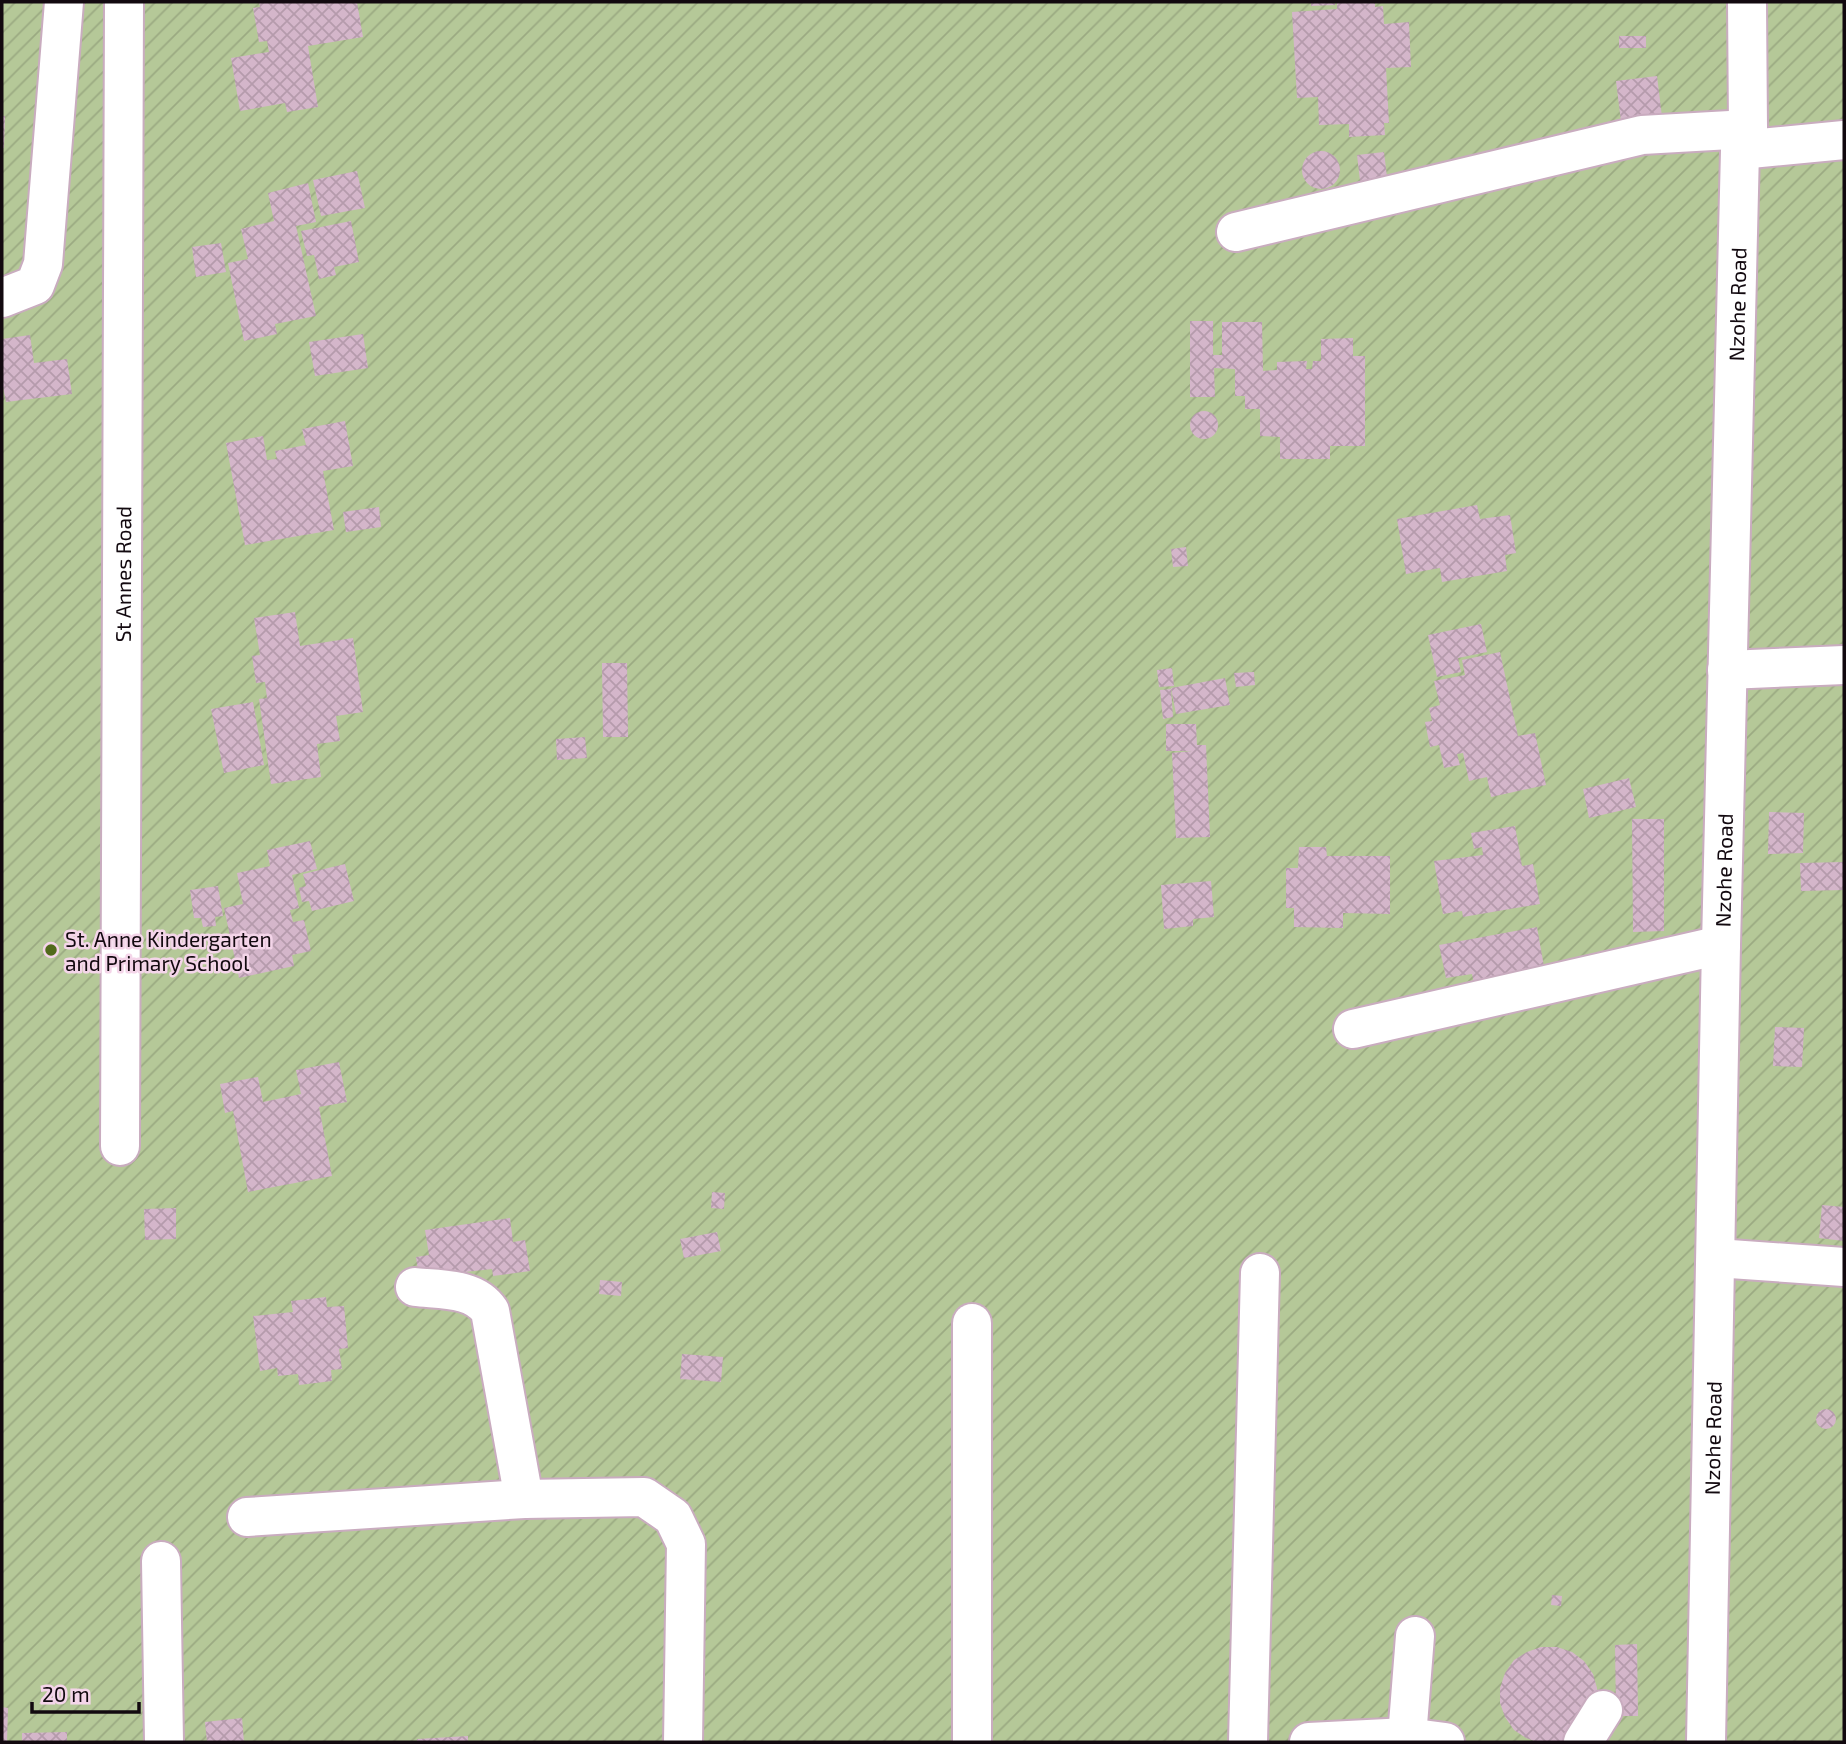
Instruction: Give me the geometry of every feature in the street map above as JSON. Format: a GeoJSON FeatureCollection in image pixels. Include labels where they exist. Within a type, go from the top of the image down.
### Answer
{"type":"FeatureCollection","features":[{"type":"Feature","properties":{"kind":"street"},"geometry":{"type":"LineString","coordinates":[[2,299],[35,285],[43,264],[64,2]]}},
{"type":"Feature","properties":{"kind":"street","name":"St Annes Road"},"geometry":{"type":"LineString","coordinates":[[120,1146],[124,2]]}},
{"type":"Feature","properties":{"kind":"street","name":"Nzohe Road"},"geometry":{"type":"LineString","coordinates":[[1706,1742],[1727,670],[1747,2]]}},
{"type":"Feature","properties":{"kind":"street"},"geometry":{"type":"LineString","coordinates":[[1236,232],[1642,135],[1844,140]]}},
{"type":"Feature","properties":{"kind":"street"},"geometry":{"type":"LineString","coordinates":[[1727,670],[1844,665]]}},
{"type":"Feature","properties":{"kind":"street"},"geometry":{"type":"LineString","coordinates":[[1353,1028],[1721,945]]}},
{"type":"Feature","properties":{"kind":"street"},"geometry":{"type":"LineString","coordinates":[[1716,1258],[1844,1268]]}},
{"type":"Feature","properties":{"kind":"street"},"geometry":{"type":"LineString","coordinates":[[1248,1742],[1260,1273]]}},
{"type":"Feature","properties":{"kind":"street"},"geometry":{"type":"LineString","coordinates":[[415,1287],[472,1295],[484,1302],[490,1311],[524,1499]]}},
{"type":"Feature","properties":{"kind":"street"},"geometry":{"type":"LineString","coordinates":[[972,1323],[972,1742]]}},
{"type":"Feature","properties":{"kind":"street"},"geometry":{"type":"LineString","coordinates":[[247,1517],[524,1499],[644,1497],[673,1517],[686,1544],[683,1742]]}},
{"type":"Feature","properties":{"kind":"street"},"geometry":{"type":"LineString","coordinates":[[161,1561],[164,1742]]}},
{"type":"Feature","properties":{"kind":"street"},"geometry":{"type":"LineString","coordinates":[[1407,1737],[1415,1636]]}},
{"type":"Feature","properties":{"kind":"street"},"geometry":{"type":"LineString","coordinates":[[1583,1742],[1603,1710]]}},
{"type":"Feature","properties":{"kind":"street"},"geometry":{"type":"LineString","coordinates":[[1308,1742],[1407,1737],[1445,1742]]}},
{"type":"Feature","properties":{"kind":"green space"},"geometry":{"type":"Polygon","coordinates":[[[2,2],[1844,2],[1844,1742],[2,1742],[2,2]]]}},
{"type":"Feature","properties":{"kind":"building"},"geometry":{"type":"Polygon","coordinates":[[[259,2],[357,2],[363,37],[308,46],[318,107],[287,112],[285,103],[240,111],[231,58],[269,52],[267,41],[259,42],[253,8],[260,7],[259,2]]]}},
{"type":"Feature","properties":{"kind":"building"},"geometry":{"type":"Polygon","coordinates":[[[1311,2],[1335,2],[1335,5],[1311,6],[1311,2]]]}},
{"type":"Feature","properties":{"kind":"building"},"geometry":{"type":"Polygon","coordinates":[[[1337,2],[1375,2],[1375,7],[1383,6],[1384,24],[1409,22],[1411,67],[1386,68],[1389,123],[1384,123],[1385,135],[1349,137],[1349,124],[1319,125],[1318,97],[1297,98],[1292,12],[1337,9],[1337,2]]]}},
{"type":"Feature","properties":{"kind":"building"},"geometry":{"type":"Polygon","coordinates":[[[1619,36],[1646,36],[1646,48],[1619,48],[1619,36]]]}},
{"type":"Feature","properties":{"kind":"building"},"geometry":{"type":"Polygon","coordinates":[[[1657,76],[1663,125],[1622,130],[1616,81],[1657,76]]]}},
{"type":"Feature","properties":{"kind":"building"},"geometry":{"type":"Polygon","coordinates":[[[2,116],[5,116],[4,148],[2,148],[2,116]]]}},
{"type":"Feature","properties":{"kind":"building"},"geometry":{"type":"Polygon","coordinates":[[[1321,151],[1334,157],[1340,170],[1334,183],[1321,189],[1308,183],[1302,170],[1308,157],[1321,151]]]}},
{"type":"Feature","properties":{"kind":"building"},"geometry":{"type":"Polygon","coordinates":[[[1384,152],[1387,177],[1360,181],[1357,155],[1384,152]]]}},
{"type":"Feature","properties":{"kind":"building"},"geometry":{"type":"Polygon","coordinates":[[[357,171],[365,208],[321,216],[313,180],[357,171]]]}},
{"type":"Feature","properties":{"kind":"building"},"geometry":{"type":"Polygon","coordinates":[[[308,183],[316,222],[296,226],[316,316],[275,324],[277,334],[244,341],[228,263],[248,259],[241,229],[274,221],[268,193],[308,183]]]}},
{"type":"Feature","properties":{"kind":"building"},"geometry":{"type":"Polygon","coordinates":[[[351,221],[359,262],[334,267],[336,275],[319,279],[314,255],[307,256],[301,231],[351,221]]]}},
{"type":"Feature","properties":{"kind":"building"},"geometry":{"type":"Polygon","coordinates":[[[221,243],[226,272],[196,277],[192,247],[221,243]]]}},
{"type":"Feature","properties":{"kind":"building"},"geometry":{"type":"Polygon","coordinates":[[[1190,321],[1213,321],[1213,355],[1222,355],[1222,322],[1262,322],[1263,371],[1277,370],[1277,362],[1307,361],[1306,369],[1312,369],[1313,361],[1321,361],[1321,339],[1353,338],[1353,356],[1365,356],[1365,446],[1330,446],[1330,459],[1280,459],[1280,437],[1260,436],[1260,409],[1245,409],[1245,396],[1235,396],[1235,369],[1214,368],[1215,397],[1190,397],[1190,321]]]}},
{"type":"Feature","properties":{"kind":"building"},"geometry":{"type":"Polygon","coordinates":[[[363,334],[368,368],[315,376],[309,342],[363,334]]]}},
{"type":"Feature","properties":{"kind":"building"},"geometry":{"type":"Polygon","coordinates":[[[30,335],[34,363],[67,359],[72,394],[6,402],[2,382],[2,339],[30,335]]]}},
{"type":"Feature","properties":{"kind":"building"},"geometry":{"type":"Polygon","coordinates":[[[1204,411],[1214,415],[1218,425],[1214,435],[1204,439],[1194,435],[1190,425],[1194,415],[1204,411]]]}},
{"type":"Feature","properties":{"kind":"building"},"geometry":{"type":"Polygon","coordinates":[[[345,421],[353,466],[323,471],[334,530],[245,545],[226,443],[263,436],[267,460],[277,459],[275,451],[306,445],[302,429],[345,421]]]}},
{"type":"Feature","properties":{"kind":"building"},"geometry":{"type":"Polygon","coordinates":[[[1477,505],[1480,519],[1510,515],[1516,553],[1505,555],[1507,571],[1442,582],[1440,568],[1406,574],[1397,519],[1477,505]]]}},
{"type":"Feature","properties":{"kind":"building"},"geometry":{"type":"Polygon","coordinates":[[[379,507],[381,527],[346,532],[343,512],[379,507]]]}},
{"type":"Feature","properties":{"kind":"building"},"geometry":{"type":"Polygon","coordinates":[[[1186,547],[1188,566],[1173,567],[1171,549],[1186,547]]]}},
{"type":"Feature","properties":{"kind":"building"},"geometry":{"type":"Polygon","coordinates":[[[295,612],[300,646],[353,638],[363,712],[336,716],[340,741],[317,744],[321,777],[271,784],[259,699],[267,698],[265,682],[256,683],[252,656],[260,655],[254,618],[295,612]]]}},
{"type":"Feature","properties":{"kind":"building"},"geometry":{"type":"Polygon","coordinates":[[[1481,624],[1487,652],[1458,658],[1461,672],[1437,677],[1428,635],[1481,624]]]}},
{"type":"Feature","properties":{"kind":"building"},"geometry":{"type":"Polygon","coordinates":[[[1500,652],[1518,736],[1535,733],[1546,785],[1491,797],[1487,777],[1469,781],[1463,753],[1457,754],[1460,765],[1444,768],[1439,745],[1430,747],[1425,722],[1432,721],[1429,708],[1440,705],[1434,681],[1465,675],[1462,660],[1500,652]]]}},
{"type":"Feature","properties":{"kind":"building"},"geometry":{"type":"Polygon","coordinates":[[[602,663],[627,663],[628,737],[603,737],[602,663]]]}},
{"type":"Feature","properties":{"kind":"building"},"geometry":{"type":"Polygon","coordinates":[[[1172,668],[1174,686],[1159,687],[1157,670],[1172,668]]]}},
{"type":"Feature","properties":{"kind":"building"},"geometry":{"type":"Polygon","coordinates":[[[1254,672],[1255,685],[1236,687],[1234,673],[1254,672]]]}},
{"type":"Feature","properties":{"kind":"building"},"geometry":{"type":"Polygon","coordinates":[[[1225,678],[1230,705],[1176,714],[1171,688],[1225,678]]]}},
{"type":"Feature","properties":{"kind":"building"},"geometry":{"type":"Polygon","coordinates":[[[1171,689],[1173,717],[1163,719],[1160,690],[1171,689]]]}},
{"type":"Feature","properties":{"kind":"building"},"geometry":{"type":"Polygon","coordinates":[[[253,702],[264,765],[224,773],[211,709],[253,702]]]}},
{"type":"Feature","properties":{"kind":"building"},"geometry":{"type":"Polygon","coordinates":[[[1166,724],[1196,724],[1197,745],[1206,745],[1210,837],[1176,838],[1172,753],[1192,751],[1166,751],[1166,724]]]}},
{"type":"Feature","properties":{"kind":"building"},"geometry":{"type":"Polygon","coordinates":[[[585,737],[587,758],[557,760],[556,739],[585,737]]]}},
{"type":"Feature","properties":{"kind":"building"},"geometry":{"type":"Polygon","coordinates":[[[1629,778],[1636,807],[1589,818],[1583,789],[1629,778]]]}},
{"type":"Feature","properties":{"kind":"building"},"geometry":{"type":"Polygon","coordinates":[[[1769,812],[1804,813],[1803,853],[1768,854],[1769,812]]]}},
{"type":"Feature","properties":{"kind":"building"},"geometry":{"type":"Polygon","coordinates":[[[1632,819],[1664,819],[1664,931],[1633,932],[1632,819]]]}},
{"type":"Feature","properties":{"kind":"building"},"geometry":{"type":"Polygon","coordinates":[[[1515,826],[1522,866],[1533,864],[1540,904],[1463,917],[1462,911],[1443,914],[1434,861],[1483,855],[1482,847],[1474,849],[1471,833],[1515,826]]]}},
{"type":"Feature","properties":{"kind":"building"},"geometry":{"type":"Polygon","coordinates":[[[310,841],[317,869],[292,875],[299,908],[290,910],[293,922],[304,920],[311,951],[292,955],[294,966],[239,978],[224,908],[243,904],[237,873],[270,866],[267,850],[310,841]]]}},
{"type":"Feature","properties":{"kind":"building"},"geometry":{"type":"Polygon","coordinates":[[[1299,847],[1326,847],[1327,856],[1390,856],[1390,914],[1343,913],[1343,928],[1294,927],[1294,908],[1286,908],[1286,868],[1298,868],[1299,847]]]}},
{"type":"Feature","properties":{"kind":"building"},"geometry":{"type":"Polygon","coordinates":[[[1844,862],[1844,890],[1801,891],[1800,863],[1844,862]]]}},
{"type":"Feature","properties":{"kind":"building"},"geometry":{"type":"Polygon","coordinates":[[[345,864],[354,901],[312,911],[309,901],[302,902],[299,888],[306,886],[303,874],[345,864]]]}},
{"type":"Feature","properties":{"kind":"building"},"geometry":{"type":"Polygon","coordinates":[[[1211,881],[1214,917],[1193,919],[1193,926],[1164,929],[1161,885],[1211,881]]]}},
{"type":"Feature","properties":{"kind":"building"},"geometry":{"type":"Polygon","coordinates":[[[218,886],[223,916],[215,917],[216,926],[203,927],[201,918],[194,918],[190,890],[218,886]]]}},
{"type":"Feature","properties":{"kind":"building"},"geometry":{"type":"Polygon","coordinates":[[[1537,927],[1546,978],[1475,990],[1472,974],[1446,978],[1439,945],[1537,927]]]}},
{"type":"Feature","properties":{"kind":"building"},"geometry":{"type":"Polygon","coordinates":[[[1775,1027],[1804,1028],[1802,1067],[1773,1066],[1775,1027]]]}},
{"type":"Feature","properties":{"kind":"building"},"geometry":{"type":"Polygon","coordinates":[[[339,1062],[347,1102],[319,1107],[332,1176],[248,1192],[233,1111],[225,1113],[220,1084],[258,1077],[263,1102],[301,1094],[296,1070],[339,1062]]]}},
{"type":"Feature","properties":{"kind":"building"},"geometry":{"type":"Polygon","coordinates":[[[712,1192],[725,1193],[724,1209],[711,1208],[712,1192]]]}},
{"type":"Feature","properties":{"kind":"building"},"geometry":{"type":"Polygon","coordinates":[[[1822,1205],[1844,1207],[1844,1241],[1819,1238],[1822,1205]]]}},
{"type":"Feature","properties":{"kind":"building"},"geometry":{"type":"Polygon","coordinates":[[[176,1208],[176,1239],[145,1240],[144,1209],[176,1208]]]}},
{"type":"Feature","properties":{"kind":"building"},"geometry":{"type":"Polygon","coordinates":[[[510,1218],[513,1242],[525,1240],[530,1271],[493,1276],[492,1269],[465,1272],[466,1279],[420,1286],[416,1257],[429,1255],[425,1230],[510,1218]]]}},
{"type":"Feature","properties":{"kind":"building"},"geometry":{"type":"Polygon","coordinates":[[[717,1232],[721,1251],[684,1258],[680,1239],[717,1232]]]}},
{"type":"Feature","properties":{"kind":"building"},"geometry":{"type":"Polygon","coordinates":[[[600,1280],[622,1282],[621,1296],[599,1294],[600,1280]]]}},
{"type":"Feature","properties":{"kind":"building"},"geometry":{"type":"Polygon","coordinates":[[[326,1297],[327,1307],[344,1306],[348,1348],[339,1349],[342,1369],[331,1370],[332,1381],[299,1385],[298,1374],[278,1376],[277,1368],[260,1371],[253,1316],[293,1312],[291,1301],[326,1297]]]}},
{"type":"Feature","properties":{"kind":"building"},"geometry":{"type":"Polygon","coordinates":[[[682,1354],[723,1357],[721,1382],[680,1379],[682,1354]]]}},
{"type":"Feature","properties":{"kind":"building"},"geometry":{"type":"Polygon","coordinates":[[[1826,1409],[1833,1412],[1836,1419],[1833,1426],[1826,1429],[1819,1426],[1816,1419],[1819,1412],[1826,1409]]]}},
{"type":"Feature","properties":{"kind":"building"},"geometry":{"type":"Polygon","coordinates":[[[1552,1595],[1562,1596],[1561,1606],[1551,1605],[1552,1595]]]}},
{"type":"Feature","properties":{"kind":"building"},"geometry":{"type":"Polygon","coordinates":[[[1637,1644],[1638,1716],[1616,1716],[1615,1645],[1637,1644]]]}},
{"type":"Feature","properties":{"kind":"building"},"geometry":{"type":"Polygon","coordinates":[[[1541,1647],[1557,1647],[1572,1652],[1584,1661],[1593,1674],[1597,1688],[1597,1704],[1570,1739],[1561,1742],[1537,1742],[1526,1738],[1514,1730],[1500,1703],[1500,1688],[1505,1673],[1514,1660],[1541,1647]]]}},
{"type":"Feature","properties":{"kind":"building"},"geometry":{"type":"Polygon","coordinates":[[[2,1707],[8,1708],[7,1742],[2,1742],[2,1707]]]}},
{"type":"Feature","properties":{"kind":"building"},"geometry":{"type":"Polygon","coordinates":[[[242,1718],[244,1742],[207,1742],[205,1722],[242,1718]]]}},
{"type":"Feature","properties":{"kind":"building"},"geometry":{"type":"Polygon","coordinates":[[[67,1732],[67,1742],[22,1742],[22,1733],[67,1732]]]}},
{"type":"Feature","properties":{"kind":"building"},"geometry":{"type":"Polygon","coordinates":[[[468,1736],[468,1742],[417,1742],[417,1739],[468,1736]]]}},
{"type":"Feature","properties":{"kind":"place","name":"St. Anne Kindergarten and Primary School"},"geometry":{"type":"Point","coordinates":[51,950]}}]}
